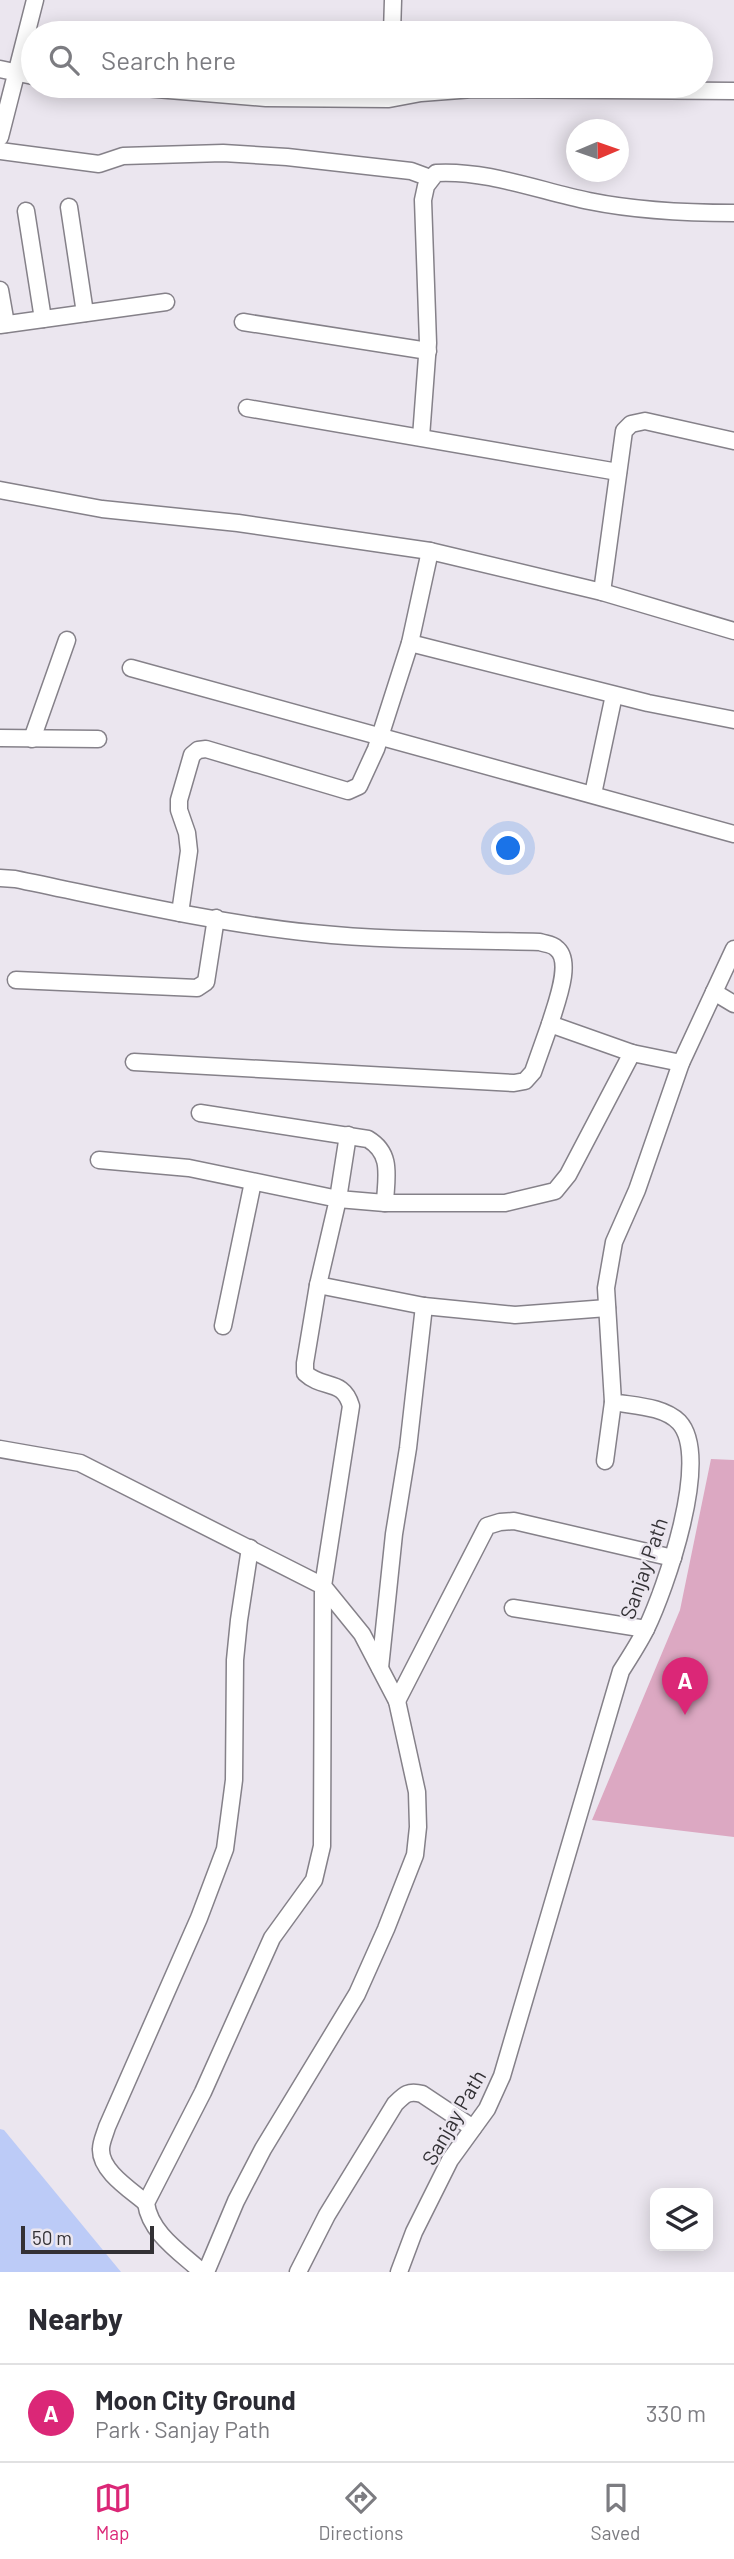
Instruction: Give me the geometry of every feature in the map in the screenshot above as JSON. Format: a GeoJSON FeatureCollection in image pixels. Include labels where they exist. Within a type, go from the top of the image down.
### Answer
{"type":"FeatureCollection","features":[{"type":"Feature","properties":{"kind":"street"},"geometry":{"type":"LineString","coordinates":[[26,21],[34,0]]}},
{"type":"Feature","properties":{"kind":"street"},"geometry":{"type":"LineString","coordinates":[[392,21],[393,0]]}},
{"type":"Feature","properties":{"kind":"street"},"geometry":{"type":"LineString","coordinates":[[0,137],[7,71],[21,34]]}},
{"type":"Feature","properties":{"kind":"street"},"geometry":{"type":"LineString","coordinates":[[713,91],[734,91]]}},
{"type":"Feature","properties":{"kind":"street"},"geometry":{"type":"LineString","coordinates":[[0,151],[99,164],[123,156],[166,154],[223,153],[287,157],[411,171],[430,178]]}},
{"type":"Feature","properties":{"kind":"street"},"geometry":{"type":"LineString","coordinates":[[421,437],[428,351],[423,200],[430,178],[436,173],[481,176],[620,206],[684,213],[734,213]]}},
{"type":"Feature","properties":{"kind":"street"},"geometry":{"type":"LineString","coordinates":[[69,207],[85,313]]}},
{"type":"Feature","properties":{"kind":"street"},"geometry":{"type":"LineString","coordinates":[[26,211],[43,319]]}},
{"type":"Feature","properties":{"kind":"street"},"geometry":{"type":"LineString","coordinates":[[0,290],[3,324],[166,302]]}},
{"type":"Feature","properties":{"kind":"street"},"geometry":{"type":"LineString","coordinates":[[243,322],[428,351]]}},
{"type":"Feature","properties":{"kind":"street"},"geometry":{"type":"LineString","coordinates":[[247,408],[618,472]]}},
{"type":"Feature","properties":{"kind":"street"},"geometry":{"type":"LineString","coordinates":[[602,592],[624,431],[631,424],[645,421],[734,441]]}},
{"type":"Feature","properties":{"kind":"street"},"geometry":{"type":"LineString","coordinates":[[0,490],[102,509],[238,523],[430,551],[602,592],[734,631]]}},
{"type":"Feature","properties":{"kind":"street"},"geometry":{"type":"LineString","coordinates":[[180,912],[189,851],[179,800],[192,755],[198,750],[206,750],[348,792],[359,786],[368,771],[410,643],[430,551]]}},
{"type":"Feature","properties":{"kind":"street"},"geometry":{"type":"LineString","coordinates":[[32,739],[67,640]]}},
{"type":"Feature","properties":{"kind":"street"},"geometry":{"type":"LineString","coordinates":[[410,643],[614,695],[734,720]]}},
{"type":"Feature","properties":{"kind":"street"},"geometry":{"type":"LineString","coordinates":[[131,668],[734,834]]}},
{"type":"Feature","properties":{"kind":"street"},"geometry":{"type":"LineString","coordinates":[[593,794],[614,695]]}},
{"type":"Feature","properties":{"kind":"street"},"geometry":{"type":"LineString","coordinates":[[0,738],[98,739]]}},
{"type":"Feature","properties":{"kind":"street"},"geometry":{"type":"LineString","coordinates":[[0,878],[310,933],[372,938],[540,942],[555,946],[563,956],[564,970],[550,1024],[533,1072],[525,1081],[514,1083],[134,1062]]}},
{"type":"Feature","properties":{"kind":"street"},"geometry":{"type":"LineString","coordinates":[[16,980],[197,988],[206,982],[216,918]]}},
{"type":"Feature","properties":{"kind":"street"},"geometry":{"type":"LineString","coordinates":[[605,1461],[613,1402],[606,1288],[614,1242],[636,1190],[681,1063],[734,949]]}},
{"type":"Feature","properties":{"kind":"street"},"geometry":{"type":"LineString","coordinates":[[714,992],[734,1004]]}},
{"type":"Feature","properties":{"kind":"street"},"geometry":{"type":"LineString","coordinates":[[550,1024],[632,1053],[681,1063]]}},
{"type":"Feature","properties":{"kind":"street"},"geometry":{"type":"LineString","coordinates":[[99,1160],[188,1168],[338,1199],[385,1203],[505,1203],[555,1191],[568,1175],[632,1053]]}},
{"type":"Feature","properties":{"kind":"street"},"geometry":{"type":"LineString","coordinates":[[200,1113],[368,1139],[381,1147],[387,1165],[385,1203]]}},
{"type":"Feature","properties":{"kind":"street"},"geometry":{"type":"LineString","coordinates":[[0,1449],[80,1463],[323,1586],[362,1634],[397,1701],[417,1792],[418,1827],[415,1855],[357,1994],[263,2149],[204,2272],[157,2231],[148,2217],[146,2203],[203,2092],[272,1938],[314,1880],[322,1846],[323,1586],[351,1406],[347,1394],[340,1388],[312,1379],[305,1373],[305,1363],[348,1135]]}},
{"type":"Feature","properties":{"kind":"street"},"geometry":{"type":"LineString","coordinates":[[223,1326],[253,1182]]}},
{"type":"Feature","properties":{"kind":"street"},"geometry":{"type":"LineString","coordinates":[[318,1285],[424,1306],[515,1315],[607,1308]]}},
{"type":"Feature","properties":{"kind":"street"},"geometry":{"type":"LineString","coordinates":[[380,1668],[394,1534],[408,1448],[424,1306]]}},
{"type":"Feature","properties":{"kind":"street","name":"Sanjay Path"},"geometry":{"type":"LineString","coordinates":[[399,2272],[414,2232],[450,2160],[487,2109],[502,2076],[621,1671],[646,1629],[673,1558],[691,1479],[692,1457],[688,1440],[680,1423],[665,1412],[613,1402]]}},
{"type":"Feature","properties":{"kind":"street"},"geometry":{"type":"LineString","coordinates":[[397,1701],[487,1526],[514,1521],[673,1558]]}},
{"type":"Feature","properties":{"kind":"street"},"geometry":{"type":"LineString","coordinates":[[146,2203],[103,2161],[101,2148],[107,2127],[199,1918],[225,1849],[234,1780],[235,1660],[250,1548]]}},
{"type":"Feature","properties":{"kind":"street"},"geometry":{"type":"LineString","coordinates":[[513,1608],[646,1629]]}},
{"type":"Feature","properties":{"kind":"street"},"geometry":{"type":"LineString","coordinates":[[298,2272],[327,2215],[395,2104],[406,2093],[413,2091],[422,2094],[474,2128]]}},
{"type":"Feature","properties":{"kind":"shaded area"},"geometry":{"type":"Polygon","coordinates":[[[711,1459],[734,1460],[734,1837],[592,1820],[680,1610],[711,1459]]]}},
{"type":"Feature","properties":{"kind":"water"},"geometry":{"type":"Polygon","coordinates":[[[0,2129],[4,2130],[121,2272],[0,2272],[0,2129]]]}},
{"type":"Feature","properties":{"kind":"place","name":"Moon City Ground"},"geometry":{"type":"Point","coordinates":[685,1715]}}]}
